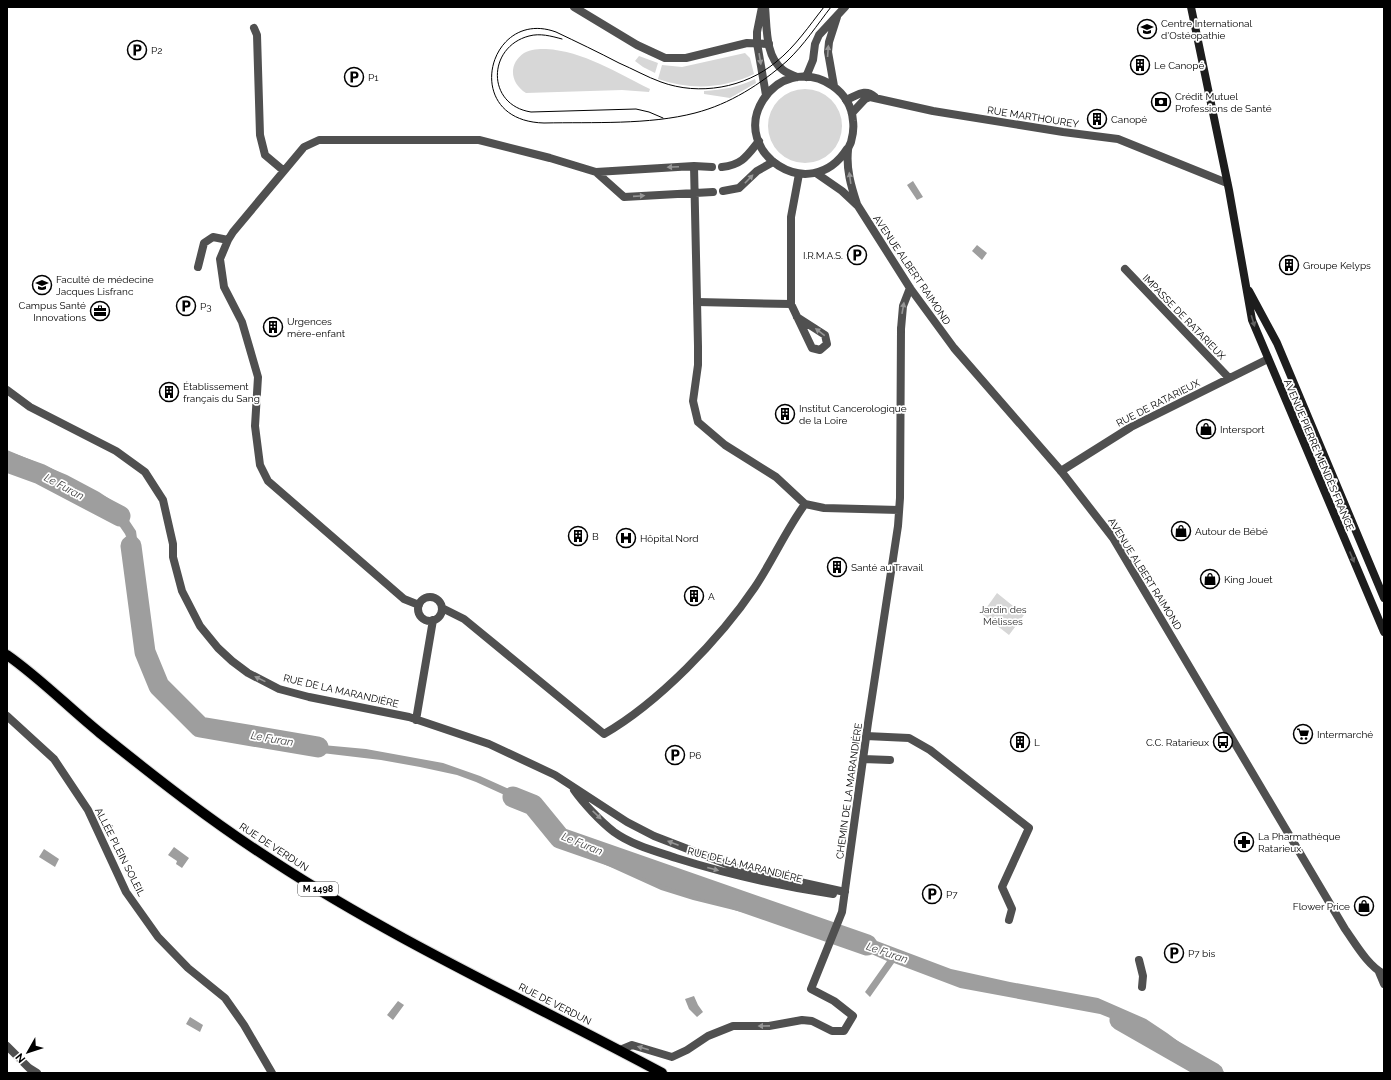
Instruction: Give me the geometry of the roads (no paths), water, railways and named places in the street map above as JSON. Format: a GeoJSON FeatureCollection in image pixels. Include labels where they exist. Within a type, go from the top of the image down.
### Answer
{"type":"FeatureCollection","features":[{"type":"Feature","properties":{"kind":"main road","name":"AVENUE PIERRE MENDÈS FRANCE"},"geometry":{"type":"LineString","coordinates":[[1191,7],[1227,183],[1252,320],[1384,632]]}},
{"type":"Feature","properties":{"kind":"main road","name":"AVENUE PIERRE MENDÈS FRANCE"},"geometry":{"type":"LineString","coordinates":[[1245,283],[1277,343],[1384,598]]}},
{"type":"Feature","properties":{"kind":"main road"},"geometry":{"type":"LineString","coordinates":[[1347,510],[1364,539],[1384,584]]}},
{"type":"Feature","properties":{"kind":"main road","name":"RUE DE VERDUN"},"geometry":{"type":"LineString","coordinates":[[7,654],[25,667],[98,731],[198,810],[273,861],[367,920],[662,1073]]}},
{"type":"Feature","properties":{"kind":"street"},"geometry":{"type":"LineString","coordinates":[[574,7],[637,45],[665,58],[686,58],[747,43],[769,44]]}},
{"type":"Feature","properties":{"kind":"street"},"geometry":{"type":"LineString","coordinates":[[762,7],[757,32],[757,43],[766,95]]}},
{"type":"Feature","properties":{"kind":"street"},"geometry":{"type":"LineString","coordinates":[[765,7],[769,44],[772,55],[780,66],[801,77],[822,80],[834,86],[846,100],[852,113],[852,135],[848,149],[839,160],[816,173],[799,174],[785,170],[773,162],[765,153],[756,132],[757,116],[766,95],[780,83],[801,77],[813,60],[817,38],[844,7]]}},
{"type":"Feature","properties":{"kind":"street"},"geometry":{"type":"LineString","coordinates":[[834,86],[828,52],[829,42],[837,16]]}},
{"type":"Feature","properties":{"kind":"street"},"geometry":{"type":"LineString","coordinates":[[254,28],[257,35],[260,135],[265,155],[284,171]]}},
{"type":"Feature","properties":{"kind":"street","name":"RUE MARTHOUREY"},"geometry":{"type":"LineString","coordinates":[[846,100],[866,92],[871,93],[878,99]]}},
{"type":"Feature","properties":{"kind":"street","name":"RUE MARTHOUREY"},"geometry":{"type":"LineString","coordinates":[[852,113],[866,98],[870,97],[933,111],[1063,132],[1118,139],[1227,183]]}},
{"type":"Feature","properties":{"kind":"street"},"geometry":{"type":"LineString","coordinates":[[419,605],[404,599],[268,481],[260,464],[255,426],[258,377],[242,322],[224,287],[220,260],[228,240],[304,147],[319,140],[479,140],[550,158],[596,172],[694,166],[712,167]]}},
{"type":"Feature","properties":{"kind":"street"},"geometry":{"type":"LineString","coordinates":[[722,167],[738,164],[748,156],[759,142]]}},
{"type":"Feature","properties":{"kind":"street","name":"AVENUE ALBERT RAIMOND"},"geometry":{"type":"LineString","coordinates":[[848,149],[850,183],[858,206],[910,288],[954,348],[1061,471],[1113,538],[1345,929],[1362,953],[1382,973],[1384,984]]}},
{"type":"Feature","properties":{"kind":"street"},"geometry":{"type":"LineString","coordinates":[[723,191],[739,188],[757,171],[773,162]]}},
{"type":"Feature","properties":{"kind":"street"},"geometry":{"type":"LineString","coordinates":[[694,166],[698,365],[693,401],[698,422],[725,445],[776,478],[805,504],[824,508],[899,510]]}},
{"type":"Feature","properties":{"kind":"street"},"geometry":{"type":"LineString","coordinates":[[596,172],[624,197],[713,192]]}},
{"type":"Feature","properties":{"kind":"street","name":"AVENUE ALBERT RAIMOND"},"geometry":{"type":"LineString","coordinates":[[816,173],[842,191],[858,206]]}},
{"type":"Feature","properties":{"kind":"street"},"geometry":{"type":"LineString","coordinates":[[797,317],[791,304],[791,216],[799,174]]}},
{"type":"Feature","properties":{"kind":"street"},"geometry":{"type":"LineString","coordinates":[[198,267],[204,243],[213,237],[228,240]]}},
{"type":"Feature","properties":{"kind":"street","name":"IMPASSE DE RATARIEUX"},"geometry":{"type":"LineString","coordinates":[[1125,269],[1229,378]]}},
{"type":"Feature","properties":{"kind":"street","name":"CHEMIN DE LA MARANDIÈRE"},"geometry":{"type":"LineString","coordinates":[[620,1050],[632,1045],[672,1056],[687,1050],[708,1036],[733,1026],[769,1026],[802,1020],[812,1021],[832,1031],[844,1031],[854,1016],[834,1001],[812,989],[842,912],[899,510],[901,329],[903,306],[910,288]]}},
{"type":"Feature","properties":{"kind":"street"},"geometry":{"type":"LineString","coordinates":[[697,302],[791,304]]}},
{"type":"Feature","properties":{"kind":"street","name":"RUE DE RATARIEUX"},"geometry":{"type":"LineString","coordinates":[[1061,471],[1131,427],[1268,359]]}},
{"type":"Feature","properties":{"kind":"street","name":"RUE DE LA MARANDIÈRE"},"geometry":{"type":"LineString","coordinates":[[7,390],[30,407],[116,451],[145,472],[163,500],[173,544],[173,557],[182,591],[200,626],[218,648],[248,673],[279,689],[310,697],[409,717],[489,744],[555,775],[627,822],[654,836],[737,868],[844,894]]}},
{"type":"Feature","properties":{"kind":"street"},"geometry":{"type":"LineString","coordinates":[[442,608],[440,615],[433,620],[428,620],[419,613],[419,605],[423,600],[430,597],[438,601],[442,608],[464,620],[604,734],[621,724],[657,695],[687,668],[725,626],[755,587],[805,504]]}},
{"type":"Feature","properties":{"kind":"street"},"geometry":{"type":"LineString","coordinates":[[416,720],[433,620]]}},
{"type":"Feature","properties":{"kind":"street","name":"ALLÉE PLEIN SOLEIL"},"geometry":{"type":"LineString","coordinates":[[7,716],[54,760],[88,810],[126,892],[158,937],[188,968],[225,998],[244,1024],[272,1073]]}},
{"type":"Feature","properties":{"kind":"street"},"geometry":{"type":"LineString","coordinates":[[866,736],[909,738],[930,750],[1029,828],[1002,887],[1012,908],[1009,920]]}},
{"type":"Feature","properties":{"kind":"street"},"geometry":{"type":"LineString","coordinates":[[863,759],[890,760]]}},
{"type":"Feature","properties":{"kind":"street","name":"RUE DE LA MARANDIÈRE"},"geometry":{"type":"LineString","coordinates":[[572,786],[582,801],[614,832],[643,847],[710,868],[785,887],[844,894]]}},
{"type":"Feature","properties":{"kind":"street"},"geometry":{"type":"LineString","coordinates":[[1139,960],[1143,976],[1142,987]]}},
{"type":"Feature","properties":{"kind":"street"},"geometry":{"type":"LineString","coordinates":[[7,1046],[29,1068],[37,1073]]}},
{"type":"Feature","properties":{"kind":"water"},"geometry":{"type":"Polygon","coordinates":[[[913,181],[923,197],[917,200],[907,185],[913,181]]]}},
{"type":"Feature","properties":{"kind":"water"},"geometry":{"type":"Polygon","coordinates":[[[977,245],[987,253],[982,260],[972,251],[977,245]]]}},
{"type":"Feature","properties":{"kind":"water"},"geometry":{"type":"Polygon","coordinates":[[[7,450],[67,475],[99,492],[111,500],[126,516],[136,531],[138,559],[133,587],[146,645],[162,676],[172,701],[193,719],[226,732],[268,740],[366,749],[443,763],[480,776],[536,801],[541,804],[564,836],[659,879],[720,898],[829,925],[826,934],[693,900],[661,890],[586,856],[564,844],[555,836],[540,811],[457,775],[381,760],[259,747],[210,736],[196,731],[181,720],[165,705],[153,686],[148,664],[138,645],[129,605],[127,576],[132,550],[125,534],[114,518],[102,508],[73,490],[35,479],[7,465],[7,450]]]}},
{"type":"Feature","properties":{"kind":"water"},"geometry":{"type":"Polygon","coordinates":[[[174,847],[189,858],[182,868],[176,864],[177,861],[168,855],[174,847]]]}},
{"type":"Feature","properties":{"kind":"water"},"geometry":{"type":"Polygon","coordinates":[[[44,849],[59,859],[55,867],[39,857],[44,849]]]}},
{"type":"Feature","properties":{"kind":"water"},"geometry":{"type":"Polygon","coordinates":[[[845,929],[951,969],[1010,982],[1098,998],[1146,1019],[1198,1056],[1226,1073],[1200,1073],[1162,1044],[1120,1022],[1100,1014],[960,988],[894,963],[870,997],[865,992],[887,961],[849,944],[848,945],[838,938],[845,929]]]}},
{"type":"Feature","properties":{"kind":"water"},"geometry":{"type":"Polygon","coordinates":[[[694,996],[703,1012],[697,1017],[689,1009],[685,999],[694,996]]]}},
{"type":"Feature","properties":{"kind":"water"},"geometry":{"type":"Polygon","coordinates":[[[398,1001],[404,1005],[393,1020],[387,1015],[398,1001]]]}},
{"type":"Feature","properties":{"kind":"water"},"geometry":{"type":"Polygon","coordinates":[[[190,1017],[203,1025],[200,1032],[186,1024],[190,1017]]]}},
{"type":"Feature","properties":{"kind":"waterway","name":"Le Furan"},"geometry":{"type":"LineString","coordinates":[[7,462],[40,474],[120,516]]}},
{"type":"Feature","properties":{"kind":"waterway","name":"Le Furan"},"geometry":{"type":"LineString","coordinates":[[131,546],[145,652],[159,686],[200,727],[318,747]]}},
{"type":"Feature","properties":{"kind":"waterway","name":"Le Furan"},"geometry":{"type":"LineString","coordinates":[[513,797],[533,805],[560,838],[867,945]]}},
{"type":"Feature","properties":{"kind":"waterway","name":"Le Furan"},"geometry":{"type":"LineString","coordinates":[[1120,1020],[1213,1073]]}},
{"type":"Feature","properties":{"kind":"tram line"},"geometry":{"type":"LineString","coordinates":[[824,7],[802,36],[776,62],[764,71],[750,78],[721,87],[706,89],[691,88],[661,82],[556,32],[532,29],[513,35],[500,49],[493,67],[493,87],[500,104],[517,117],[544,123],[640,121],[677,117],[695,113],[733,99],[767,78],[787,61],[799,48],[831,7]]}},
{"type":"Feature","properties":{"kind":"tram line"},"geometry":{"type":"LineString","coordinates":[[562,39],[550,36],[533,35],[515,42],[505,52],[499,63],[497,76],[500,88],[506,99],[516,107],[531,112],[636,109],[649,112],[663,118]]}},
{"type":"Feature","properties":{"kind":"place","name":"Centre International d'Ostéopathie"},"geometry":{"type":"Point","coordinates":[1147,29]}},
{"type":"Feature","properties":{"kind":"place","name":"P2"},"geometry":{"type":"Point","coordinates":[137,50]}},
{"type":"Feature","properties":{"kind":"place","name":"Le Canopé"},"geometry":{"type":"Point","coordinates":[1140,65]}},
{"type":"Feature","properties":{"kind":"place","name":"P1"},"geometry":{"type":"Point","coordinates":[354,77]}},
{"type":"Feature","properties":{"kind":"place","name":"Crédit Mutuel Professions de Santé"},"geometry":{"type":"Point","coordinates":[1161,102]}},
{"type":"Feature","properties":{"kind":"place","name":"Canopé"},"geometry":{"type":"Point","coordinates":[1097,119]}},
{"type":"Feature","properties":{"kind":"place","name":"I.R.M.A.S."},"geometry":{"type":"Point","coordinates":[857,255]}},
{"type":"Feature","properties":{"kind":"place","name":"Groupe Kelyps"},"geometry":{"type":"Point","coordinates":[1289,265]}},
{"type":"Feature","properties":{"kind":"place","name":"Faculté de médecine Jacques Lisfranc"},"geometry":{"type":"Point","coordinates":[42,285]}},
{"type":"Feature","properties":{"kind":"place","name":"P3"},"geometry":{"type":"Point","coordinates":[186,306]}},
{"type":"Feature","properties":{"kind":"place","name":"Campus Santé Innovations"},"geometry":{"type":"Point","coordinates":[100,311]}},
{"type":"Feature","properties":{"kind":"place","name":"Urgences mère-enfant"},"geometry":{"type":"Point","coordinates":[273,327]}},
{"type":"Feature","properties":{"kind":"place","name":"Établissement français du Sang"},"geometry":{"type":"Point","coordinates":[169,392]}},
{"type":"Feature","properties":{"kind":"place","name":"Institut Cancerologique de la Loire"},"geometry":{"type":"Point","coordinates":[785,414]}},
{"type":"Feature","properties":{"kind":"place","name":"Intersport"},"geometry":{"type":"Point","coordinates":[1206,429]}},
{"type":"Feature","properties":{"kind":"place","name":"Autour de Bébé"},"geometry":{"type":"Point","coordinates":[1181,531]}},
{"type":"Feature","properties":{"kind":"place","name":"B"},"geometry":{"type":"Point","coordinates":[578,536]}},
{"type":"Feature","properties":{"kind":"place","name":"Hôpital Nord"},"geometry":{"type":"Point","coordinates":[626,538]}},
{"type":"Feature","properties":{"kind":"place","name":"Santé au Travail"},"geometry":{"type":"Point","coordinates":[837,567]}},
{"type":"Feature","properties":{"kind":"place","name":"King Jouet"},"geometry":{"type":"Point","coordinates":[1210,579]}},
{"type":"Feature","properties":{"kind":"place","name":"A"},"geometry":{"type":"Point","coordinates":[694,596]}},
{"type":"Feature","properties":{"kind":"place","name":"Intermarché"},"geometry":{"type":"Point","coordinates":[1303,734]}},
{"type":"Feature","properties":{"kind":"place","name":"L"},"geometry":{"type":"Point","coordinates":[1020,742]}},
{"type":"Feature","properties":{"kind":"place","name":"C.C. Ratarieux"},"geometry":{"type":"Point","coordinates":[1223,742]}},
{"type":"Feature","properties":{"kind":"place","name":"P6"},"geometry":{"type":"Point","coordinates":[675,755]}},
{"type":"Feature","properties":{"kind":"place","name":"La Pharmathèque Ratarieux"},"geometry":{"type":"Point","coordinates":[1244,842]}},
{"type":"Feature","properties":{"kind":"place","name":"P7"},"geometry":{"type":"Point","coordinates":[932,894]}},
{"type":"Feature","properties":{"kind":"place","name":"Flower Price"},"geometry":{"type":"Point","coordinates":[1364,906]}},
{"type":"Feature","properties":{"kind":"place","name":"P7 bis"},"geometry":{"type":"Point","coordinates":[1174,953]}},
{"type":"Feature","properties":{"kind":"park label","name":"Jardin des Mélisses"},"geometry":{"type":"Point","coordinates":[1003,614]}}]}
